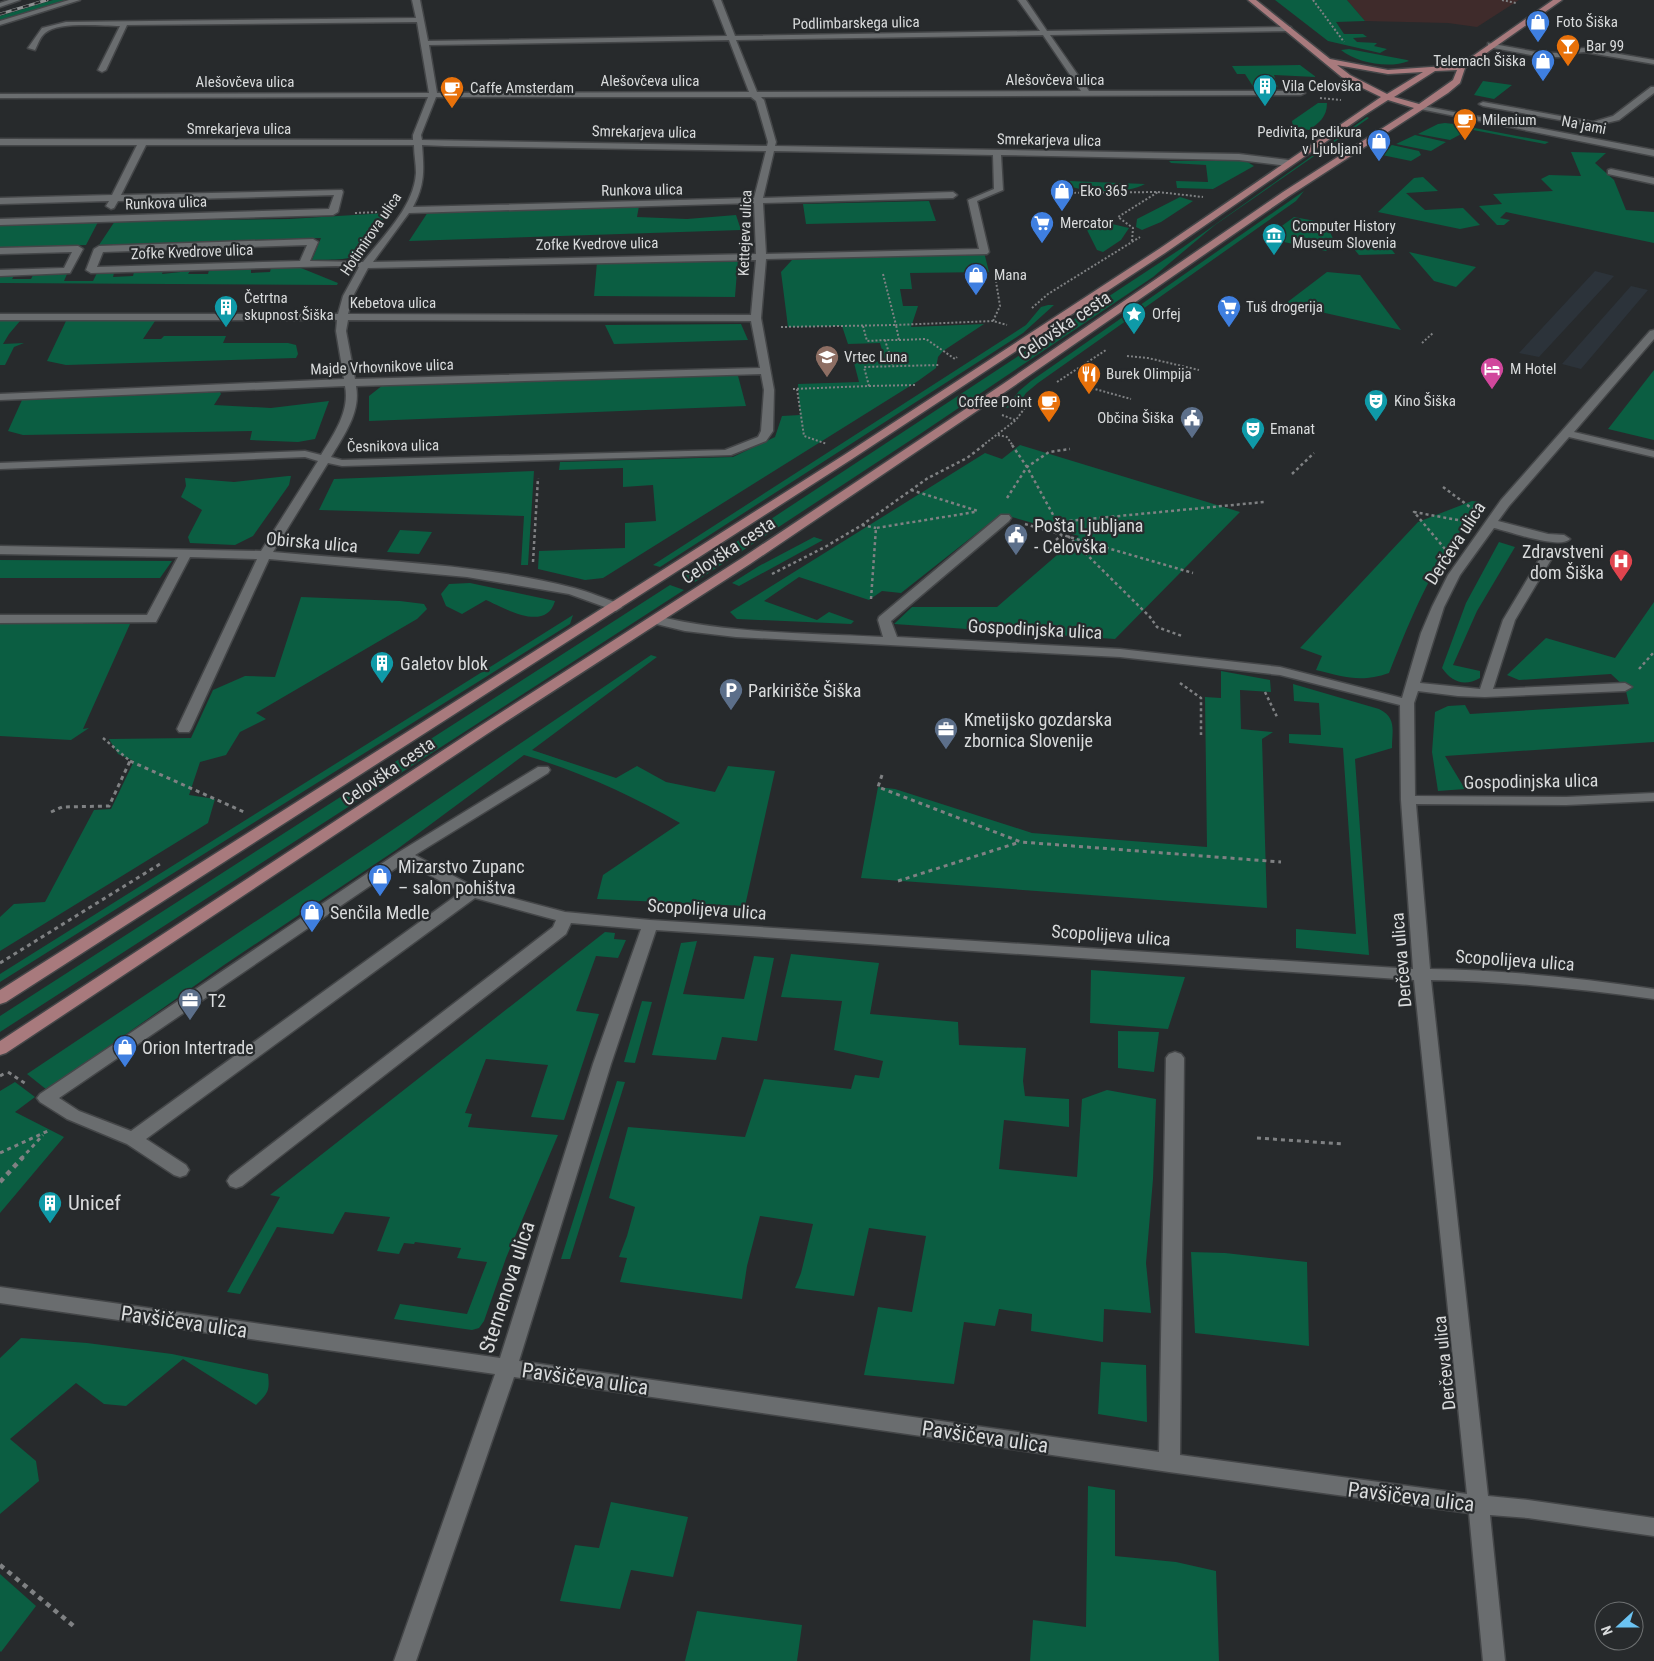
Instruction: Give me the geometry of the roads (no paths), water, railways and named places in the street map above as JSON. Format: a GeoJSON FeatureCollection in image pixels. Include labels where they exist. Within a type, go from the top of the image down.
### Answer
{"type":"FeatureCollection","features":[{"type":"Feature","properties":{"kind":"main road"},"geometry":{"type":"LineString","coordinates":[[1252,0],[1326,61],[1358,84],[1387,97],[1420,107]]}},
{"type":"Feature","properties":{"kind":"main road","name":"Celovška cesta"},"geometry":{"type":"LineString","coordinates":[[0,998],[616,607],[1038,334],[1387,97],[1432,70],[1462,67],[1558,0]]}},
{"type":"Feature","properties":{"kind":"main road"},"geometry":{"type":"LineString","coordinates":[[1326,61],[1380,72],[1432,70]]}},
{"type":"Feature","properties":{"kind":"main road","name":"Celovška cesta"},"geometry":{"type":"LineString","coordinates":[[0,1049],[485,729],[657,620],[1016,381],[1286,194],[1457,81],[1462,67]]}},
{"type":"Feature","properties":{"kind":"street"},"geometry":{"type":"LineString","coordinates":[[0,4],[16,0]]}},
{"type":"Feature","properties":{"kind":"street"},"geometry":{"type":"LineString","coordinates":[[0,23],[76,0]]}},
{"type":"Feature","properties":{"kind":"street"},"geometry":{"type":"LineString","coordinates":[[416,0],[433,95]]}},
{"type":"Feature","properties":{"kind":"street","name":"Kettejeva ulica"},"geometry":{"type":"LineString","coordinates":[[717,0],[754,95],[760,100],[772,142],[769,148],[758,201],[761,256],[757,323],[769,390],[767,431],[762,439],[727,453]]}},
{"type":"Feature","properties":{"kind":"street"},"geometry":{"type":"LineString","coordinates":[[1022,0],[1087,94]]}},
{"type":"Feature","properties":{"kind":"street"},"geometry":{"type":"LineString","coordinates":[[32,48],[40,32],[47,28],[66,24],[420,20]]}},
{"type":"Feature","properties":{"kind":"street"},"geometry":{"type":"LineString","coordinates":[[102,70],[126,23]]}},
{"type":"Feature","properties":{"kind":"street","name":"Podlimbarskega ulica"},"geometry":{"type":"LineString","coordinates":[[424,42],[1288,30]]}},
{"type":"Feature","properties":{"kind":"street"},"geometry":{"type":"LineString","coordinates":[[1491,45],[1542,55],[1559,55],[1564,52],[1584,50],[1654,62]]}},
{"type":"Feature","properties":{"kind":"street","name":"Na jami"},"geometry":{"type":"LineString","coordinates":[[1483,104],[1593,124],[1616,118],[1654,89]]}},
{"type":"Feature","properties":{"kind":"street","name":"Alešovčeva ulica"},"geometry":{"type":"LineString","coordinates":[[0,96],[1301,94]]}},
{"type":"Feature","properties":{"kind":"street","name":"Hotimirova ulica"},"geometry":{"type":"LineString","coordinates":[[184,730],[265,555],[326,458],[347,420],[352,393],[341,331],[342,318],[348,296],[366,265],[407,210],[416,193],[419,180],[417,135],[433,95]]}},
{"type":"Feature","properties":{"kind":"street","name":"Na jami"},"geometry":{"type":"LineString","coordinates":[[1420,107],[1654,153]]}},
{"type":"Feature","properties":{"kind":"street","name":"Smrekarjeva ulica"},"geometry":{"type":"LineString","coordinates":[[0,142],[417,143],[769,148],[1239,158],[1288,163]]}},
{"type":"Feature","properties":{"kind":"street"},"geometry":{"type":"LineString","coordinates":[[105,218],[143,142]]}},
{"type":"Feature","properties":{"kind":"street","name":"Zofke Kvedrove ulica"},"geometry":{"type":"LineString","coordinates":[[304,264],[312,242],[100,248],[91,270],[304,264],[366,265],[984,252],[972,200],[999,190],[997,152]]}},
{"type":"Feature","properties":{"kind":"street"},"geometry":{"type":"LineString","coordinates":[[1611,172],[1654,181]]}},
{"type":"Feature","properties":{"kind":"street","name":"Runkova ulica"},"geometry":{"type":"LineString","coordinates":[[0,222],[333,212],[339,192],[115,198]]}},
{"type":"Feature","properties":{"kind":"street","name":"Runkova ulica"},"geometry":{"type":"LineString","coordinates":[[407,210],[952,195]]}},
{"type":"Feature","properties":{"kind":"street"},"geometry":{"type":"LineString","coordinates":[[0,201],[115,198]]}},
{"type":"Feature","properties":{"kind":"street"},"geometry":{"type":"LineString","coordinates":[[0,251],[78,249],[68,271],[0,273]]}},
{"type":"Feature","properties":{"kind":"street","name":"Kebetova ulica"},"geometry":{"type":"LineString","coordinates":[[0,317],[342,318],[757,323]]}},
{"type":"Feature","properties":{"kind":"street","name":"Derčeva ulica"},"geometry":{"type":"LineString","coordinates":[[1494,1661],[1422,974],[1408,800],[1408,703],[1418,664],[1438,607],[1485,519],[1654,333]]}},
{"type":"Feature","properties":{"kind":"street","name":"Majde Vrhovnikove ulica"},"geometry":{"type":"LineString","coordinates":[[0,397],[350,383],[766,371]]}},
{"type":"Feature","properties":{"kind":"street"},"geometry":{"type":"LineString","coordinates":[[1565,433],[1654,454]]}},
{"type":"Feature","properties":{"kind":"street","name":"Česnikova ulica"},"geometry":{"type":"LineString","coordinates":[[0,466],[305,454],[342,463],[727,453]]}},
{"type":"Feature","properties":{"kind":"street"},"geometry":{"type":"LineString","coordinates":[[892,640],[884,620],[1005,518]]}},
{"type":"Feature","properties":{"kind":"street"},"geometry":{"type":"LineString","coordinates":[[1485,519],[1548,538],[1564,539]]}},
{"type":"Feature","properties":{"kind":"street","name":"Obirska ulica"},"geometry":{"type":"LineString","coordinates":[[0,550],[265,555],[467,573],[572,591],[616,607]]}},
{"type":"Feature","properties":{"kind":"street"},"geometry":{"type":"LineString","coordinates":[[0,619],[151,619],[186,553]]}},
{"type":"Feature","properties":{"kind":"street"},"geometry":{"type":"LineString","coordinates":[[1485,693],[1509,620],[1549,553]]}},
{"type":"Feature","properties":{"kind":"street","name":"Gospodinjska ulica"},"geometry":{"type":"LineString","coordinates":[[657,620],[685,627],[715,631],[1120,653],[1248,667],[1280,671],[1408,703]]}},
{"type":"Feature","properties":{"kind":"street"},"geometry":{"type":"LineString","coordinates":[[1413,686],[1458,692],[1485,693],[1625,687]]}},
{"type":"Feature","properties":{"kind":"street"},"geometry":{"type":"LineString","coordinates":[[180,1170],[133,1139],[74,1115],[46,1098],[404,855],[543,770]]}},
{"type":"Feature","properties":{"kind":"street","name":"Gospodinjska ulica"},"geometry":{"type":"LineString","coordinates":[[1408,800],[1566,801],[1654,797]]}},
{"type":"Feature","properties":{"kind":"street","name":"Scopolijeva ulica"},"geometry":{"type":"LineString","coordinates":[[404,855],[472,892],[565,917],[650,925],[1393,974],[1422,974],[1614,988],[1654,994]]}},
{"type":"Feature","properties":{"kind":"street"},"geometry":{"type":"LineString","coordinates":[[133,1139],[472,892]]}},
{"type":"Feature","properties":{"kind":"street"},"geometry":{"type":"LineString","coordinates":[[236,1181],[560,930],[565,917]]}},
{"type":"Feature","properties":{"kind":"street","name":"Sternenova ulica"},"geometry":{"type":"LineString","coordinates":[[405,1661],[507,1367],[602,1064],[650,925]]}},
{"type":"Feature","properties":{"kind":"street"},"geometry":{"type":"LineString","coordinates":[[1169,1463],[1176,1058]]}},
{"type":"Feature","properties":{"kind":"street","name":"Pavšičeva ulica"},"geometry":{"type":"LineString","coordinates":[[0,1295],[1169,1463],[1479,1506],[1528,1509],[1654,1527]]}},
{"type":"Feature","properties":{"kind":"railway"},"geometry":{"type":"LineString","coordinates":[[0,14],[47,0]]}},
{"type":"Feature","properties":{"kind":"place","name":"Foto Šiška"},"geometry":{"type":"Point","coordinates":[1538,43]}},
{"type":"Feature","properties":{"kind":"place","name":"Bar 99"},"geometry":{"type":"Point","coordinates":[1568,67]}},
{"type":"Feature","properties":{"kind":"place","name":"Telemach Šiška"},"geometry":{"type":"Point","coordinates":[1543,82]}},
{"type":"Feature","properties":{"kind":"place","name":"Vila Celovška"},"geometry":{"type":"Point","coordinates":[1265,107]}},
{"type":"Feature","properties":{"kind":"place","name":"Caffe Amsterdam"},"geometry":{"type":"Point","coordinates":[452,109]}},
{"type":"Feature","properties":{"kind":"place","name":"Milenium"},"geometry":{"type":"Point","coordinates":[1465,141]}},
{"type":"Feature","properties":{"kind":"place","name":"Pedivita, pedikura v Ljubljani"},"geometry":{"type":"Point","coordinates":[1379,162]}},
{"type":"Feature","properties":{"kind":"place","name":"Eko 365"},"geometry":{"type":"Point","coordinates":[1062,212]}},
{"type":"Feature","properties":{"kind":"place","name":"Mercator"},"geometry":{"type":"Point","coordinates":[1042,244]}},
{"type":"Feature","properties":{"kind":"place","name":"Computer History Museum Slovenia"},"geometry":{"type":"Point","coordinates":[1274,256]}},
{"type":"Feature","properties":{"kind":"place","name":"Mana"},"geometry":{"type":"Point","coordinates":[976,296]}},
{"type":"Feature","properties":{"kind":"place","name":"Četrtna skupnost Šiška"},"geometry":{"type":"Point","coordinates":[226,328]}},
{"type":"Feature","properties":{"kind":"place","name":"Tuš drogerija"},"geometry":{"type":"Point","coordinates":[1229,328]}},
{"type":"Feature","properties":{"kind":"place","name":"Orfej"},"geometry":{"type":"Point","coordinates":[1134,335]}},
{"type":"Feature","properties":{"kind":"place","name":"Vrtec Luna"},"geometry":{"type":"Point","coordinates":[827,378]}},
{"type":"Feature","properties":{"kind":"place","name":"M Hotel"},"geometry":{"type":"Point","coordinates":[1492,390]}},
{"type":"Feature","properties":{"kind":"place","name":"Burek Olimpija"},"geometry":{"type":"Point","coordinates":[1089,395]}},
{"type":"Feature","properties":{"kind":"place","name":"Kino Šiška"},"geometry":{"type":"Point","coordinates":[1376,422]}},
{"type":"Feature","properties":{"kind":"place","name":"Coffee Point"},"geometry":{"type":"Point","coordinates":[1049,423]}},
{"type":"Feature","properties":{"kind":"place","name":"Občina Šiška"},"geometry":{"type":"Point","coordinates":[1192,439]}},
{"type":"Feature","properties":{"kind":"place","name":"Emanat"},"geometry":{"type":"Point","coordinates":[1253,450]}},
{"type":"Feature","properties":{"kind":"place","name":"Pošta Ljubljana - Celovška"},"geometry":{"type":"Point","coordinates":[1016,556]}},
{"type":"Feature","properties":{"kind":"place","name":"Zdravstveni dom Šiška"},"geometry":{"type":"Point","coordinates":[1621,582]}},
{"type":"Feature","properties":{"kind":"place","name":"Galetov blok"},"geometry":{"type":"Point","coordinates":[382,684]}},
{"type":"Feature","properties":{"kind":"place","name":"Parkirišče Šiška"},"geometry":{"type":"Point","coordinates":[731,711]}},
{"type":"Feature","properties":{"kind":"place","name":"Kmetijsko gozdarska zbornica Slovenije"},"geometry":{"type":"Point","coordinates":[946,750]}},
{"type":"Feature","properties":{"kind":"place","name":"Mizarstvo Zupanc – salon pohištva"},"geometry":{"type":"Point","coordinates":[380,897]}},
{"type":"Feature","properties":{"kind":"place","name":"Senčila Medle"},"geometry":{"type":"Point","coordinates":[312,933]}},
{"type":"Feature","properties":{"kind":"place","name":"T2"},"geometry":{"type":"Point","coordinates":[190,1021]}},
{"type":"Feature","properties":{"kind":"place","name":"Orion Intertrade"},"geometry":{"type":"Point","coordinates":[125,1068]}},
{"type":"Feature","properties":{"kind":"place","name":"Unicef"},"geometry":{"type":"Point","coordinates":[50,1224]}}]}
